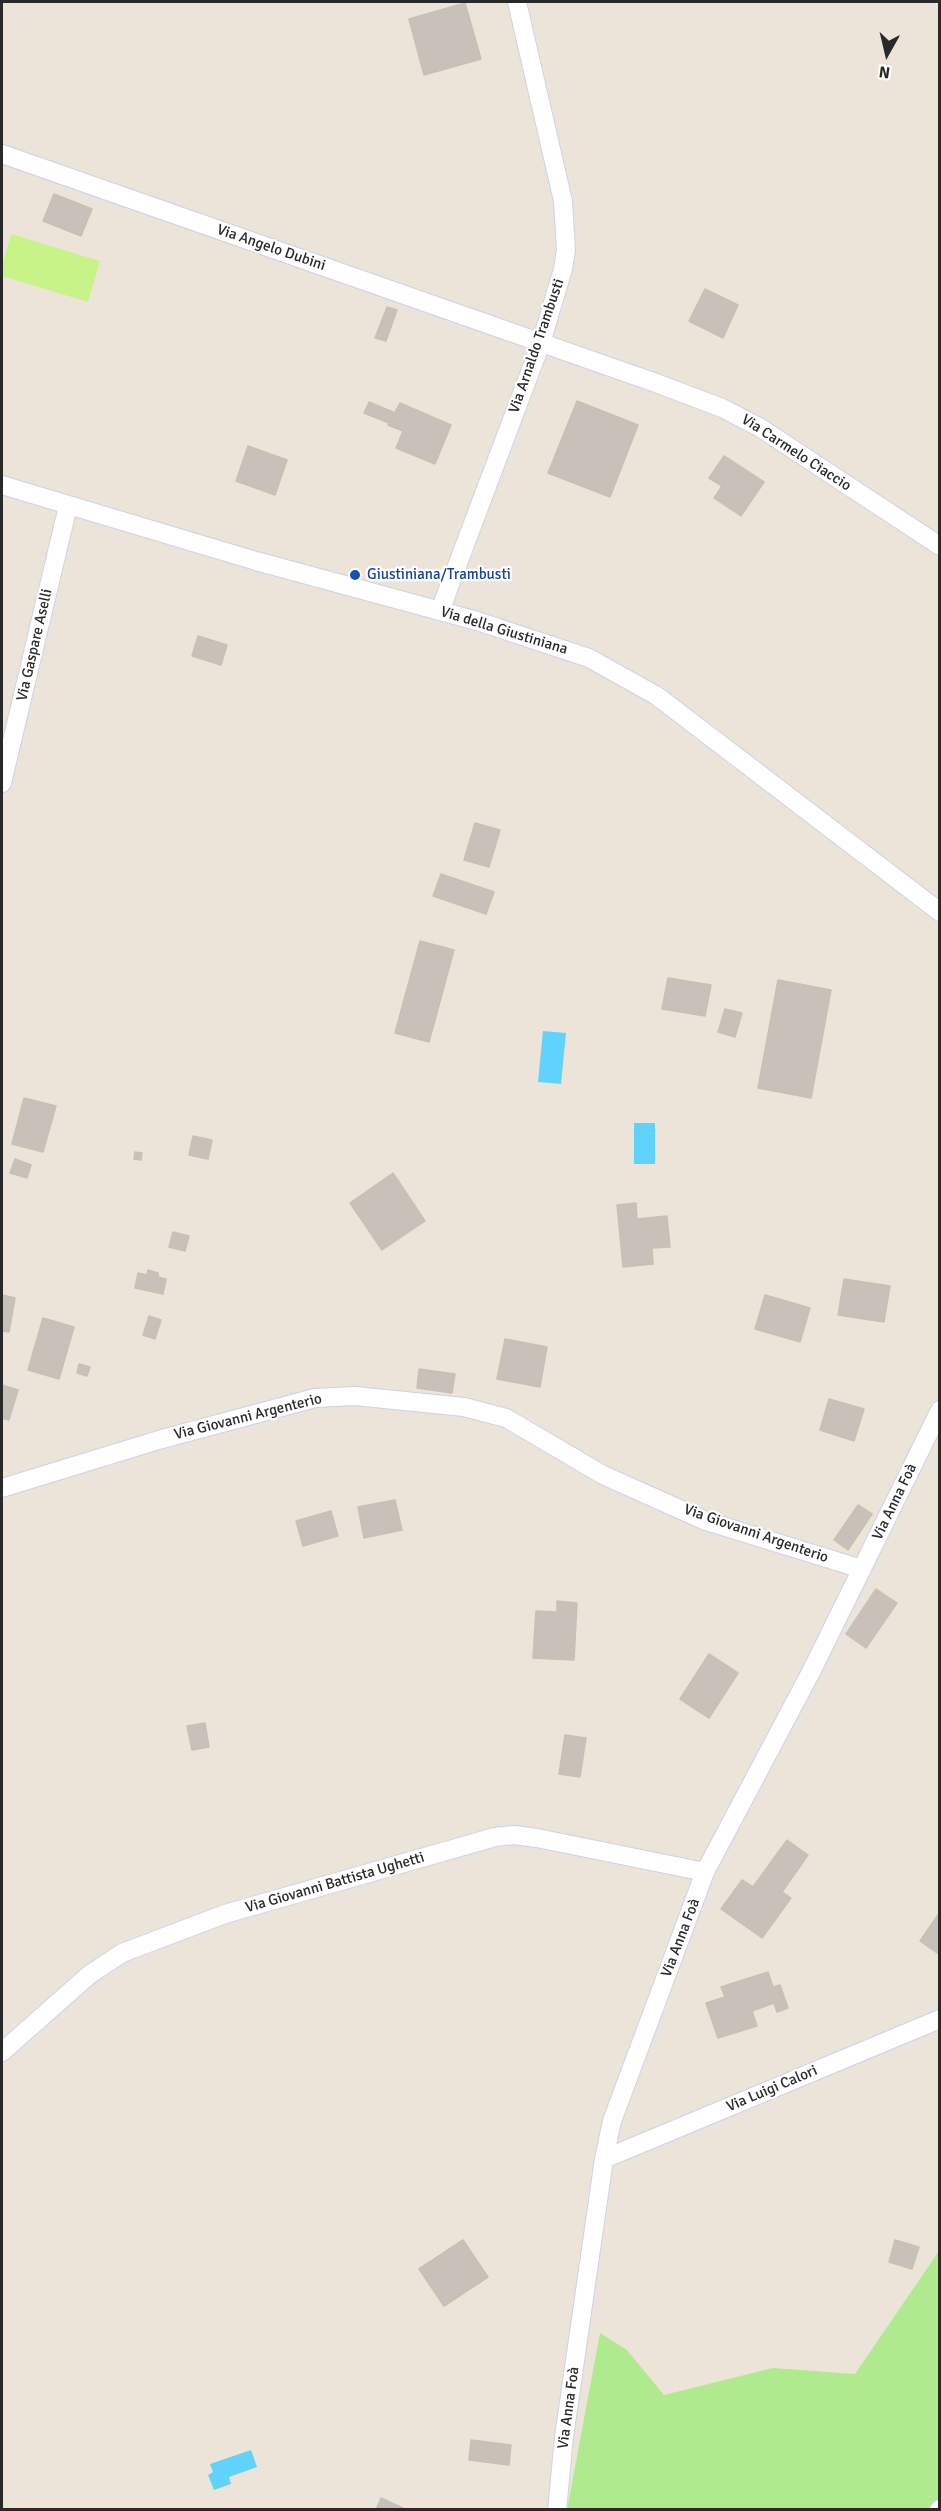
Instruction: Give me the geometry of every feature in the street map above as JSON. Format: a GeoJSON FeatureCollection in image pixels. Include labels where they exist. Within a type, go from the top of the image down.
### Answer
{"type":"FeatureCollection","features":[{"type":"Feature","properties":{"kind":"street","name":"Via Arnaldo Trambusti"},"geometry":{"type":"LineString","coordinates":[[440,611],[541,343],[563,269],[566,250],[566,223],[517,2]]}},
{"type":"Feature","properties":{"kind":"street","name":"Via Angelo Dubini"},"geometry":{"type":"LineString","coordinates":[[2,154],[541,343]]}},
{"type":"Feature","properties":{"kind":"street","name":"Via Carmelo Ciaccio"},"geometry":{"type":"LineString","coordinates":[[541,343],[656,383],[740,416],[939,546]]}},
{"type":"Feature","properties":{"kind":"street","name":"Via della Giustiniana"},"geometry":{"type":"LineString","coordinates":[[2,485],[256,561],[440,611],[561,647],[608,667],[657,696],[939,912]]}},
{"type":"Feature","properties":{"kind":"street","name":"Via Gaspare Aselli"},"geometry":{"type":"LineString","coordinates":[[2,783],[68,506]]}},
{"type":"Feature","properties":{"kind":"street","name":"Via Giovanni Argenterio"},"geometry":{"type":"LineString","coordinates":[[2,1488],[162,1439],[315,1398],[355,1396],[464,1407],[498,1416],[518,1424],[603,1476],[706,1521],[862,1569]]}},
{"type":"Feature","properties":{"kind":"street","name":"Via Anna Foà"},"geometry":{"type":"LineString","coordinates":[[557,2510],[564,2437],[604,2159],[612,2121],[705,1872],[862,1569],[939,1410]]}},
{"type":"Feature","properties":{"kind":"street","name":"Via Giovanni Battista Ughetti"},"geometry":{"type":"LineString","coordinates":[[2,2052],[89,1975],[122,1953],[225,1914],[495,1838],[514,1835],[537,1838],[705,1872]]}},
{"type":"Feature","properties":{"kind":"street","name":"Via Luigi Calori"},"geometry":{"type":"LineString","coordinates":[[604,2159],[939,2019]]}},
{"type":"Feature","properties":{"kind":"green space"},"geometry":{"type":"Polygon","coordinates":[[[11,234],[100,261],[88,302],[2,276],[2,266],[11,234]]]}},
{"type":"Feature","properties":{"kind":"green space"},"geometry":{"type":"Polygon","coordinates":[[[939,2251],[939,2509],[567,2510],[600,2333],[627,2350],[664,2395],[773,2368],[855,2374],[939,2251]]]}},
{"type":"Feature","properties":{"kind":"water"},"geometry":{"type":"Polygon","coordinates":[[[543,1031],[566,1033],[561,1084],[538,1082],[543,1031]]]}},
{"type":"Feature","properties":{"kind":"water"},"geometry":{"type":"Polygon","coordinates":[[[634,1123],[655,1123],[655,1164],[634,1164],[634,1123]]]}},
{"type":"Feature","properties":{"kind":"water"},"geometry":{"type":"Polygon","coordinates":[[[251,2450],[257,2467],[229,2477],[231,2484],[214,2490],[208,2475],[213,2472],[210,2464],[251,2450]]]}},
{"type":"Feature","properties":{"kind":"building"},"geometry":{"type":"Polygon","coordinates":[[[465,3],[481,59],[424,75],[409,19],[465,3]]]}},
{"type":"Feature","properties":{"kind":"building"},"geometry":{"type":"Polygon","coordinates":[[[54,194],[92,209],[81,236],[43,221],[54,194]]]}},
{"type":"Feature","properties":{"kind":"building"},"geometry":{"type":"Polygon","coordinates":[[[705,289],[738,305],[723,338],[689,321],[705,289]]]}},
{"type":"Feature","properties":{"kind":"building"},"geometry":{"type":"Polygon","coordinates":[[[387,307],[397,310],[386,341],[375,338],[387,307]]]}},
{"type":"Feature","properties":{"kind":"building"},"geometry":{"type":"Polygon","coordinates":[[[577,401],[638,425],[610,497],[548,473],[577,401]]]}},
{"type":"Feature","properties":{"kind":"building"},"geometry":{"type":"Polygon","coordinates":[[[369,402],[393,412],[389,423],[364,413],[369,402]]]}},
{"type":"Feature","properties":{"kind":"building"},"geometry":{"type":"Polygon","coordinates":[[[400,403],[451,425],[435,464],[396,448],[403,431],[388,425],[400,403]]]}},
{"type":"Feature","properties":{"kind":"building"},"geometry":{"type":"Polygon","coordinates":[[[248,446],[287,460],[275,495],[236,481],[248,446]]]}},
{"type":"Feature","properties":{"kind":"building"},"geometry":{"type":"Polygon","coordinates":[[[724,456],[764,482],[741,516],[714,498],[722,486],[709,478],[724,456]]]}},
{"type":"Feature","properties":{"kind":"building"},"geometry":{"type":"Polygon","coordinates":[[[198,636],[227,645],[221,665],[192,656],[198,636]]]}},
{"type":"Feature","properties":{"kind":"building"},"geometry":{"type":"Polygon","coordinates":[[[475,823],[500,830],[489,867],[464,860],[475,823]]]}},
{"type":"Feature","properties":{"kind":"building"},"geometry":{"type":"Polygon","coordinates":[[[441,874],[494,892],[486,914],[433,896],[441,874]]]}},
{"type":"Feature","properties":{"kind":"building"},"geometry":{"type":"Polygon","coordinates":[[[420,941],[454,950],[429,1042],[395,1033],[420,941]]]}},
{"type":"Feature","properties":{"kind":"building"},"geometry":{"type":"Polygon","coordinates":[[[668,978],[711,985],[705,1016],[662,1009],[668,978]]]}},
{"type":"Feature","properties":{"kind":"building"},"geometry":{"type":"Polygon","coordinates":[[[778,980],[831,990],[811,1098],[758,1088],[778,980]]]}},
{"type":"Feature","properties":{"kind":"building"},"geometry":{"type":"Polygon","coordinates":[[[725,1009],[742,1013],[735,1037],[718,1032],[725,1009]]]}},
{"type":"Feature","properties":{"kind":"building"},"geometry":{"type":"Polygon","coordinates":[[[24,1098],[56,1106],[43,1152],[12,1144],[24,1098]]]}},
{"type":"Feature","properties":{"kind":"building"},"geometry":{"type":"Polygon","coordinates":[[[193,1136],[212,1140],[208,1159],[189,1155],[193,1136]]]}},
{"type":"Feature","properties":{"kind":"building"},"geometry":{"type":"Polygon","coordinates":[[[135,1152],[142,1153],[141,1160],[134,1159],[135,1152]]]}},
{"type":"Feature","properties":{"kind":"building"},"geometry":{"type":"Polygon","coordinates":[[[15,1159],[31,1165],[27,1178],[10,1173],[15,1159]]]}},
{"type":"Feature","properties":{"kind":"building"},"geometry":{"type":"Polygon","coordinates":[[[393,1173],[425,1221],[382,1250],[350,1203],[393,1173]]]}},
{"type":"Feature","properties":{"kind":"building"},"geometry":{"type":"Polygon","coordinates":[[[636,1203],[637,1219],[667,1216],[670,1247],[652,1248],[653,1264],[623,1267],[617,1205],[636,1203]]]}},
{"type":"Feature","properties":{"kind":"building"},"geometry":{"type":"Polygon","coordinates":[[[173,1232],[189,1236],[185,1251],[169,1247],[173,1232]]]}},
{"type":"Feature","properties":{"kind":"building"},"geometry":{"type":"Polygon","coordinates":[[[148,1270],[166,1279],[163,1294],[135,1288],[138,1273],[147,1275],[148,1270]]]}},
{"type":"Feature","properties":{"kind":"building"},"geometry":{"type":"Polygon","coordinates":[[[844,1279],[890,1286],[884,1322],[838,1315],[844,1279]]]}},
{"type":"Feature","properties":{"kind":"building"},"geometry":{"type":"Polygon","coordinates":[[[2,1295],[15,1298],[9,1332],[2,1331],[2,1295]]]}},
{"type":"Feature","properties":{"kind":"building"},"geometry":{"type":"Polygon","coordinates":[[[765,1295],[810,1308],[800,1342],[755,1329],[765,1295]]]}},
{"type":"Feature","properties":{"kind":"building"},"geometry":{"type":"Polygon","coordinates":[[[149,1316],[161,1320],[155,1339],[143,1335],[149,1316]]]}},
{"type":"Feature","properties":{"kind":"building"},"geometry":{"type":"Polygon","coordinates":[[[43,1318],[74,1327],[59,1379],[28,1370],[43,1318]]]}},
{"type":"Feature","properties":{"kind":"building"},"geometry":{"type":"Polygon","coordinates":[[[505,1339],[547,1347],[540,1387],[497,1379],[505,1339]]]}},
{"type":"Feature","properties":{"kind":"building"},"geometry":{"type":"Polygon","coordinates":[[[79,1364],[90,1367],[87,1376],[77,1373],[79,1364]]]}},
{"type":"Feature","properties":{"kind":"building"},"geometry":{"type":"Polygon","coordinates":[[[419,1369],[455,1374],[452,1393],[417,1388],[419,1369]]]}},
{"type":"Feature","properties":{"kind":"building"},"geometry":{"type":"Polygon","coordinates":[[[2,1385],[18,1390],[9,1420],[2,1418],[2,1385]]]}},
{"type":"Feature","properties":{"kind":"building"},"geometry":{"type":"Polygon","coordinates":[[[829,1399],[864,1409],[854,1441],[820,1430],[829,1399]]]}},
{"type":"Feature","properties":{"kind":"building"},"geometry":{"type":"Polygon","coordinates":[[[395,1500],[402,1530],[364,1538],[358,1507],[395,1500]]]}},
{"type":"Feature","properties":{"kind":"building"},"geometry":{"type":"Polygon","coordinates":[[[858,1505],[872,1514],[848,1550],[834,1540],[858,1505]]]}},
{"type":"Feature","properties":{"kind":"building"},"geometry":{"type":"Polygon","coordinates":[[[331,1511],[338,1536],[303,1546],[296,1521],[331,1511]]]}},
{"type":"Feature","properties":{"kind":"building"},"geometry":{"type":"Polygon","coordinates":[[[876,1589],[897,1603],[866,1648],[846,1634],[876,1589]]]}},
{"type":"Feature","properties":{"kind":"building"},"geometry":{"type":"Polygon","coordinates":[[[557,1601],[577,1603],[574,1660],[533,1658],[536,1611],[557,1612],[557,1601]]]}},
{"type":"Feature","properties":{"kind":"building"},"geometry":{"type":"Polygon","coordinates":[[[709,1654],[738,1673],[709,1718],[680,1699],[709,1654]]]}},
{"type":"Feature","properties":{"kind":"building"},"geometry":{"type":"Polygon","coordinates":[[[205,1723],[209,1747],[192,1750],[187,1726],[205,1723]]]}},
{"type":"Feature","properties":{"kind":"building"},"geometry":{"type":"Polygon","coordinates":[[[565,1735],[586,1738],[580,1777],[559,1774],[565,1735]]]}},
{"type":"Feature","properties":{"kind":"building"},"geometry":{"type":"Polygon","coordinates":[[[787,1840],[808,1855],[782,1892],[791,1898],[762,1938],[721,1909],[742,1880],[753,1887],[787,1840]]]}},
{"type":"Feature","properties":{"kind":"building"},"geometry":{"type":"Polygon","coordinates":[[[940,1912],[940,1955],[920,1941],[940,1912]]]}},
{"type":"Feature","properties":{"kind":"building"},"geometry":{"type":"Polygon","coordinates":[[[768,1972],[773,1987],[780,1985],[788,2008],[777,2012],[774,2003],[752,2011],[757,2026],[718,2038],[706,2003],[725,1997],[721,1987],[768,1972]]]}},
{"type":"Feature","properties":{"kind":"building"},"geometry":{"type":"Polygon","coordinates":[[[463,2240],[488,2277],[444,2306],[419,2269],[463,2240]]]}},
{"type":"Feature","properties":{"kind":"building"},"geometry":{"type":"Polygon","coordinates":[[[895,2240],[919,2247],[912,2269],[889,2262],[895,2240]]]}},
{"type":"Feature","properties":{"kind":"building"},"geometry":{"type":"Polygon","coordinates":[[[471,2440],[511,2445],[509,2465],[469,2460],[471,2440]]]}},
{"type":"Feature","properties":{"kind":"building"},"geometry":{"type":"Polygon","coordinates":[[[381,2498],[407,2510],[376,2510],[381,2498]]]}},
{"type":"Feature","properties":{"kind":"place","name":"Giustiniana/Trambusti"},"geometry":{"type":"Point","coordinates":[355,575]}}]}
